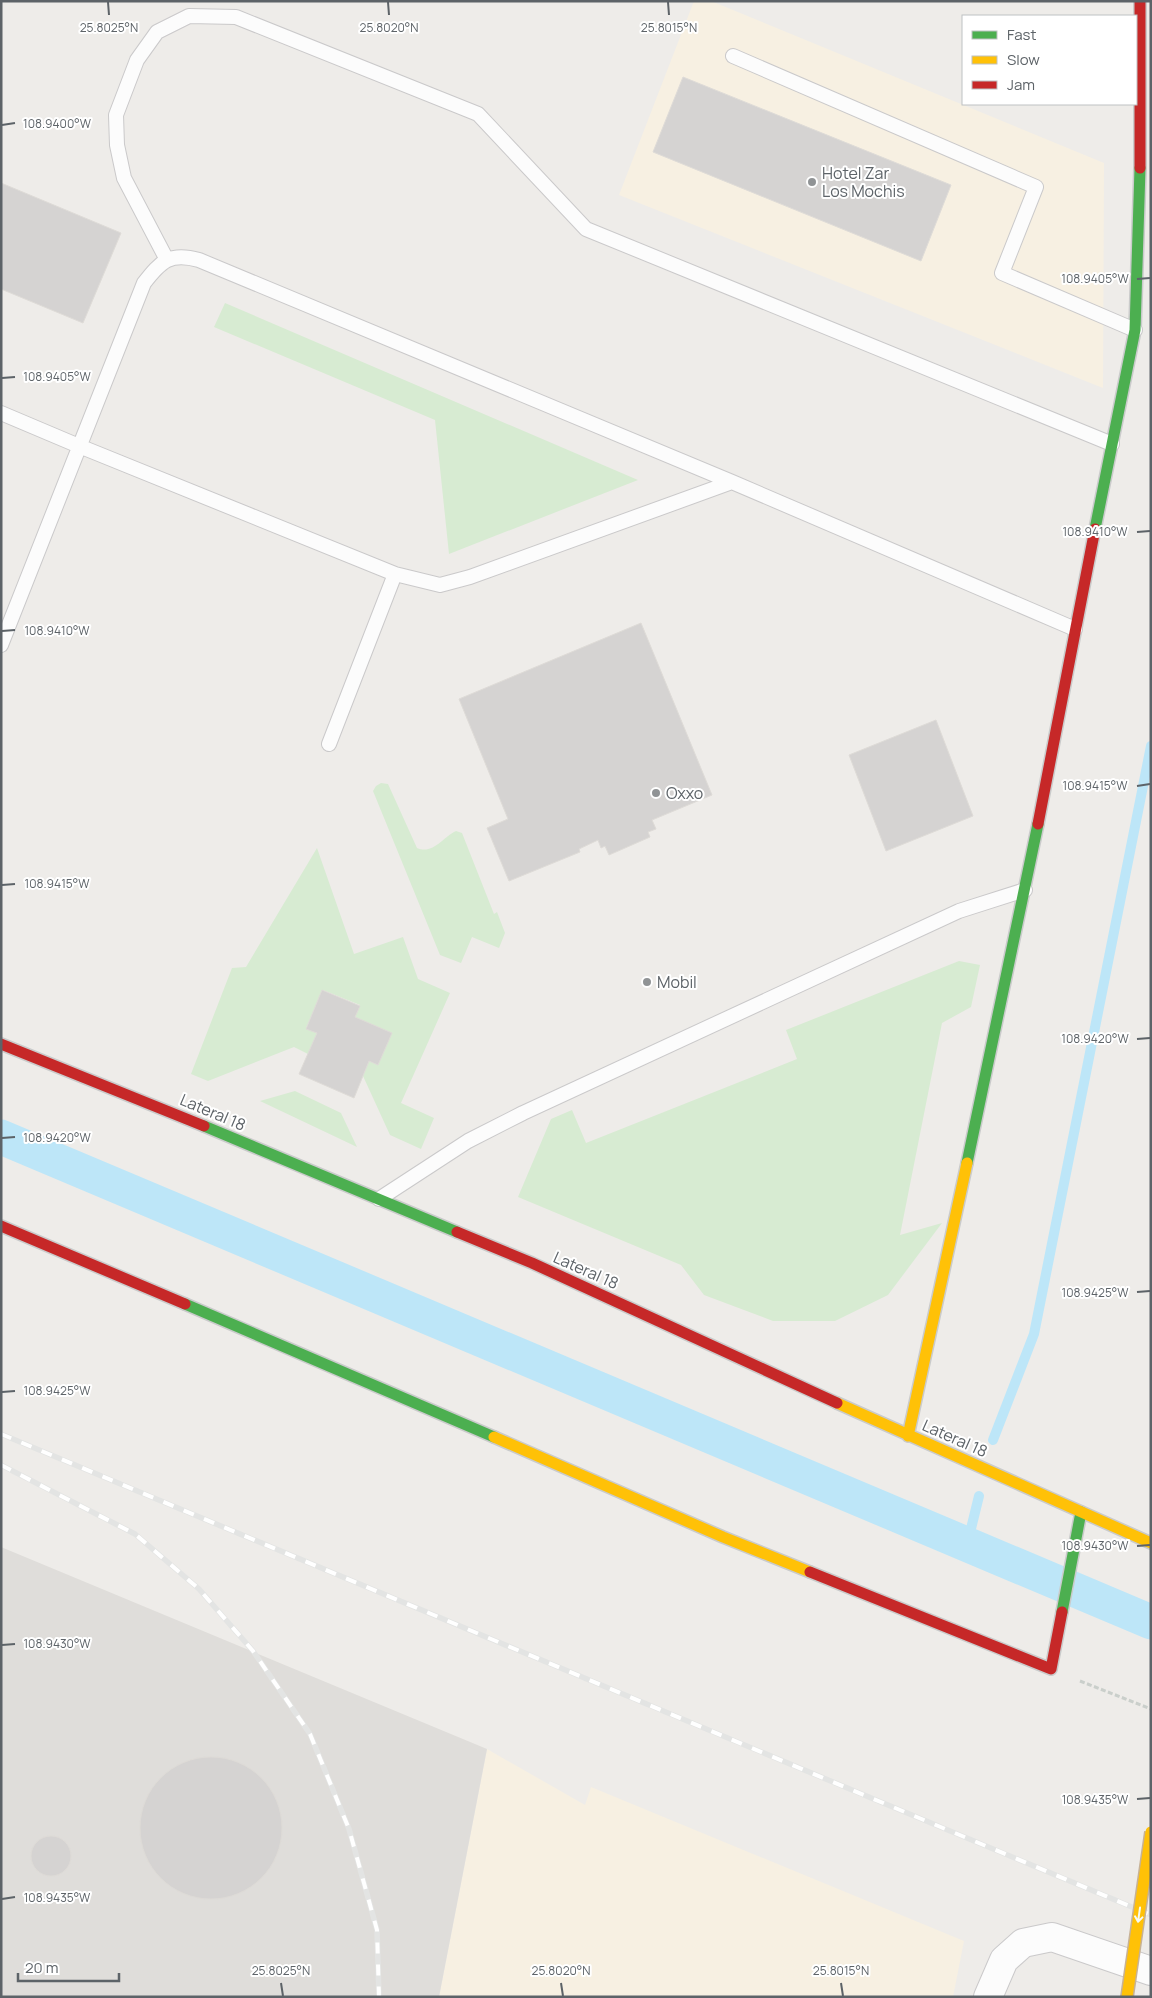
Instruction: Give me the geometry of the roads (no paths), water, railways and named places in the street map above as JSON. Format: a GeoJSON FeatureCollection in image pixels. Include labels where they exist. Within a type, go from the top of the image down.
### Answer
{"type":"FeatureCollection","features":[{"type":"Feature","properties":{"kind":"main road"},"geometry":{"type":"LineString","coordinates":[[908,1436],[1025,890],[1135,330],[1141,144],[1140,1]]}},
{"type":"Feature","properties":{"kind":"main road","name":"Lateral 18"},"geometry":{"type":"LineString","coordinates":[[1,1044],[532,1263],[908,1436],[1151,1543]]}},
{"type":"Feature","properties":{"kind":"main road"},"geometry":{"type":"LineString","coordinates":[[1,1226],[347,1372],[724,1537],[1051,1669],[1081,1512]]}},
{"type":"Feature","properties":{"kind":"main road"},"geometry":{"type":"LineString","coordinates":[[1127,1997],[1151,1832]]}},
{"type":"Feature","properties":{"kind":"street"},"geometry":{"type":"LineString","coordinates":[[988,1997],[1004,1960],[1023,1943],[1052,1937],[1151,1971]]}},
{"type":"Feature","properties":{"kind":"lane"},"geometry":{"type":"LineString","coordinates":[[167,260],[124,178],[117,145],[116,115],[137,60],[157,32],[190,16],[236,17],[478,114],[586,229],[1112,444]]}},
{"type":"Feature","properties":{"kind":"lane"},"geometry":{"type":"LineString","coordinates":[[733,56],[1036,187],[1002,273],[1135,330]]}},
{"type":"Feature","properties":{"kind":"lane"},"geometry":{"type":"LineString","coordinates":[[1,645],[144,284],[154,269],[167,260],[184,256],[199,260],[732,482],[1075,629]]}},
{"type":"Feature","properties":{"kind":"lane"},"geometry":{"type":"LineString","coordinates":[[1,413],[395,574],[440,585],[470,577],[732,482]]}},
{"type":"Feature","properties":{"kind":"lane"},"geometry":{"type":"LineString","coordinates":[[329,744],[395,574]]}},
{"type":"Feature","properties":{"kind":"lane"},"geometry":{"type":"LineString","coordinates":[[379,1199],[468,1141],[523,1113],[959,911],[1025,890]]}},
{"type":"Feature","properties":{"kind":"waterway"},"geometry":{"type":"LineString","coordinates":[[993,1440],[1034,1334],[1151,746]]}},
{"type":"Feature","properties":{"kind":"waterway"},"geometry":{"type":"LineString","coordinates":[[1,1137],[1151,1622]]}},
{"type":"Feature","properties":{"kind":"waterway"},"geometry":{"type":"LineString","coordinates":[[967,1545],[979,1496]]}},
{"type":"Feature","properties":{"kind":"railway"},"geometry":{"type":"LineString","coordinates":[[1,1434],[1151,1915]]}},
{"type":"Feature","properties":{"kind":"railway"},"geometry":{"type":"LineString","coordinates":[[1,1465],[135,1534],[199,1589],[253,1651],[310,1734],[349,1829],[377,1930],[379,1997]]}},
{"type":"Feature","properties":{"kind":"place","name":"Hotel Zar Los Mochis"},"geometry":{"type":"Point","coordinates":[812,182]}},
{"type":"Feature","properties":{"kind":"place","name":"Oxxo"},"geometry":{"type":"Point","coordinates":[656,793]}},
{"type":"Feature","properties":{"kind":"place","name":"Mobil"},"geometry":{"type":"Point","coordinates":[647,982]}}]}
